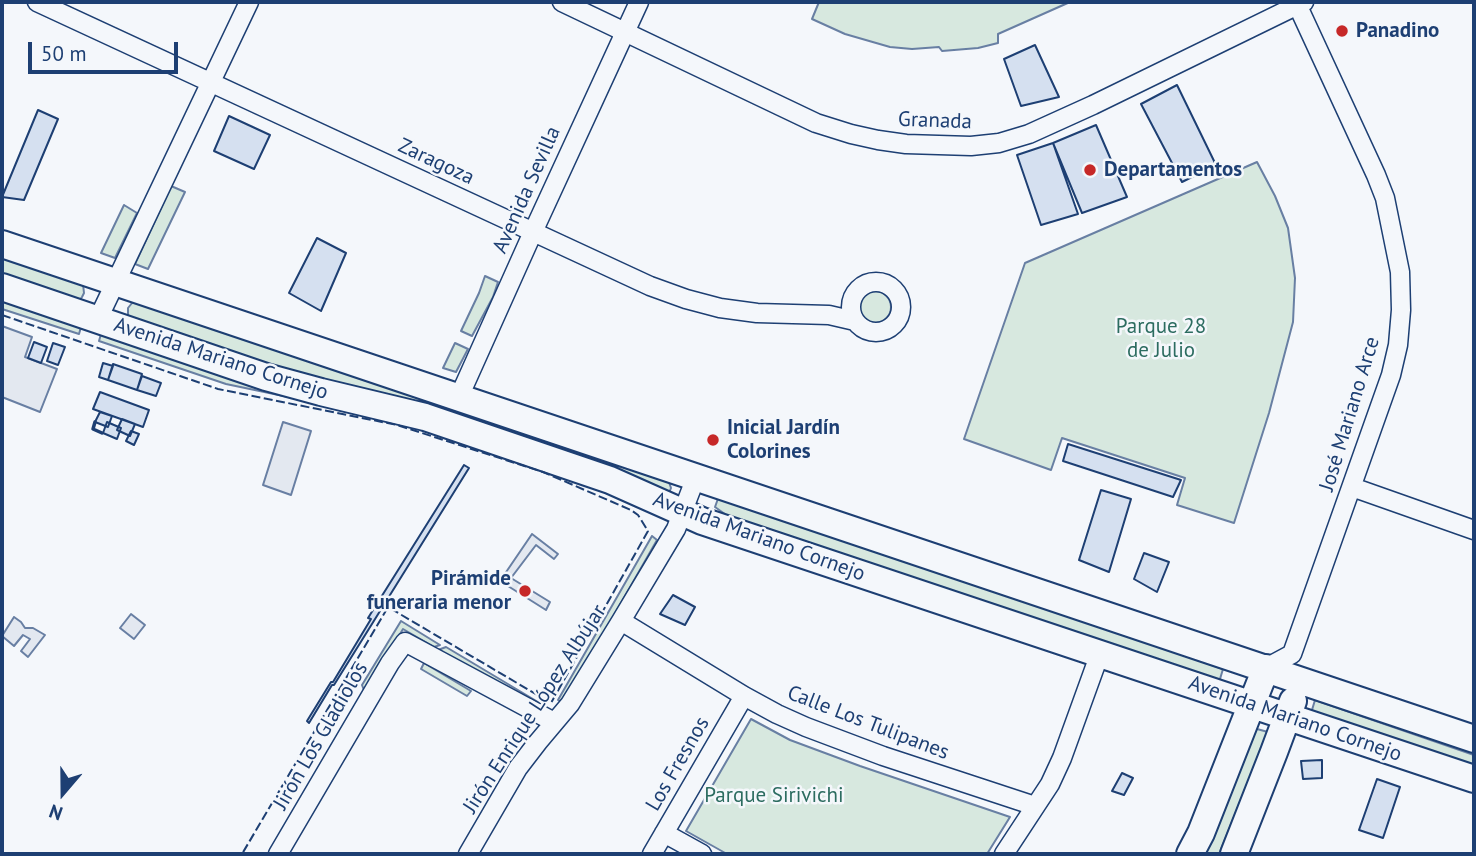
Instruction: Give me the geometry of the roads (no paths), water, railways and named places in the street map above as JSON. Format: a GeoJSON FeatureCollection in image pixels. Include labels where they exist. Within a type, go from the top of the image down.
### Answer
{"type":"FeatureCollection","features":[{"type":"Feature","properties":{"kind":"main road","name":"Avenida Mariano Cornejo"},"geometry":{"type":"LineString","coordinates":[[2,244],[1474,739]]}},
{"type":"Feature","properties":{"kind":"main road","name":"Avenida Mariano Cornejo"},"geometry":{"type":"LineString","coordinates":[[2,287],[266,377],[438,422],[610,480],[716,526],[1474,779]]}},
{"type":"Feature","properties":{"kind":"main road"},"geometry":{"type":"LineString","coordinates":[[1189,854],[1201,833],[1266,668]]}},
{"type":"Feature","properties":{"kind":"main road"},"geometry":{"type":"LineString","coordinates":[[1234,854],[1300,680]]}},
{"type":"Feature","properties":{"kind":"street","name":"Zaragoza"},"geometry":{"type":"LineString","coordinates":[[37,2],[650,286],[720,308],[757,313],[853,313]]}},
{"type":"Feature","properties":{"kind":"street"},"geometry":{"type":"LineString","coordinates":[[98,319],[249,2]]}},
{"type":"Feature","properties":{"kind":"street","name":"Granada"},"geometry":{"type":"LineString","coordinates":[[562,2],[816,123],[878,141],[971,146],[999,143],[1029,134],[1299,3]]}},
{"type":"Feature","properties":{"kind":"street","name":"Avenida Sevilla"},"geometry":{"type":"LineString","coordinates":[[459,397],[639,2]]}},
{"type":"Feature","properties":{"kind":"street","name":"José Mariano Arce"},"geometry":{"type":"LineString","coordinates":[[1292,654],[1391,375],[1398,345],[1401,310],[1400,272],[1385,198],[1299,3]]}},
{"type":"Feature","properties":{"kind":"street","name":"Jirón Enrique López Albújar"},"geometry":{"type":"LineString","coordinates":[[468,854],[518,768],[570,704],[621,621],[676,529],[696,477]]}},
{"type":"Feature","properties":{"kind":"street"},"geometry":{"type":"LineString","coordinates":[[1352,488],[1474,530]]}},
{"type":"Feature","properties":{"kind":"street","name":"Calle Los Tulipanes"},"geometry":{"type":"LineString","coordinates":[[621,621],[776,714],[883,756],[1035,806]]}},
{"type":"Feature","properties":{"kind":"street","name":"Jirón Los Gladiolos"},"geometry":{"type":"LineString","coordinates":[[278,854],[405,642],[554,722]]}},
{"type":"Feature","properties":{"kind":"street"},"geometry":{"type":"LineString","coordinates":[[1004,854],[1050,784],[1100,653]]}},
{"type":"Feature","properties":{"kind":"street"},"geometry":{"type":"LineString","coordinates":[[1266,668],[1292,654],[1300,680]]}},
{"type":"Feature","properties":{"kind":"street","name":"Los Fresnos"},"geometry":{"type":"LineString","coordinates":[[652,854],[744,696]]}},
{"type":"Feature","properties":{"kind":"street"},"geometry":{"type":"LineString","coordinates":[[664,833],[702,854]]}},
{"type":"Feature","properties":{"kind":"place","name":"Panadino"},"geometry":{"type":"Point","coordinates":[1342,31]}},
{"type":"Feature","properties":{"kind":"place","name":"Departamentos"},"geometry":{"type":"Point","coordinates":[1090,170]}},
{"type":"Feature","properties":{"kind":"place","name":"Inicial Jardín Colorines"},"geometry":{"type":"Point","coordinates":[713,440]}},
{"type":"Feature","properties":{"kind":"place","name":"Pirámide funeraria menor"},"geometry":{"type":"Point","coordinates":[525,591]}},
{"type":"Feature","properties":{"kind":"park label","name":"Parque 28 de Julio"},"geometry":{"type":"Point","coordinates":[1161,339]}},
{"type":"Feature","properties":{"kind":"park label","name":"Parque Sirivichi"},"geometry":{"type":"Point","coordinates":[774,796]}}]}
